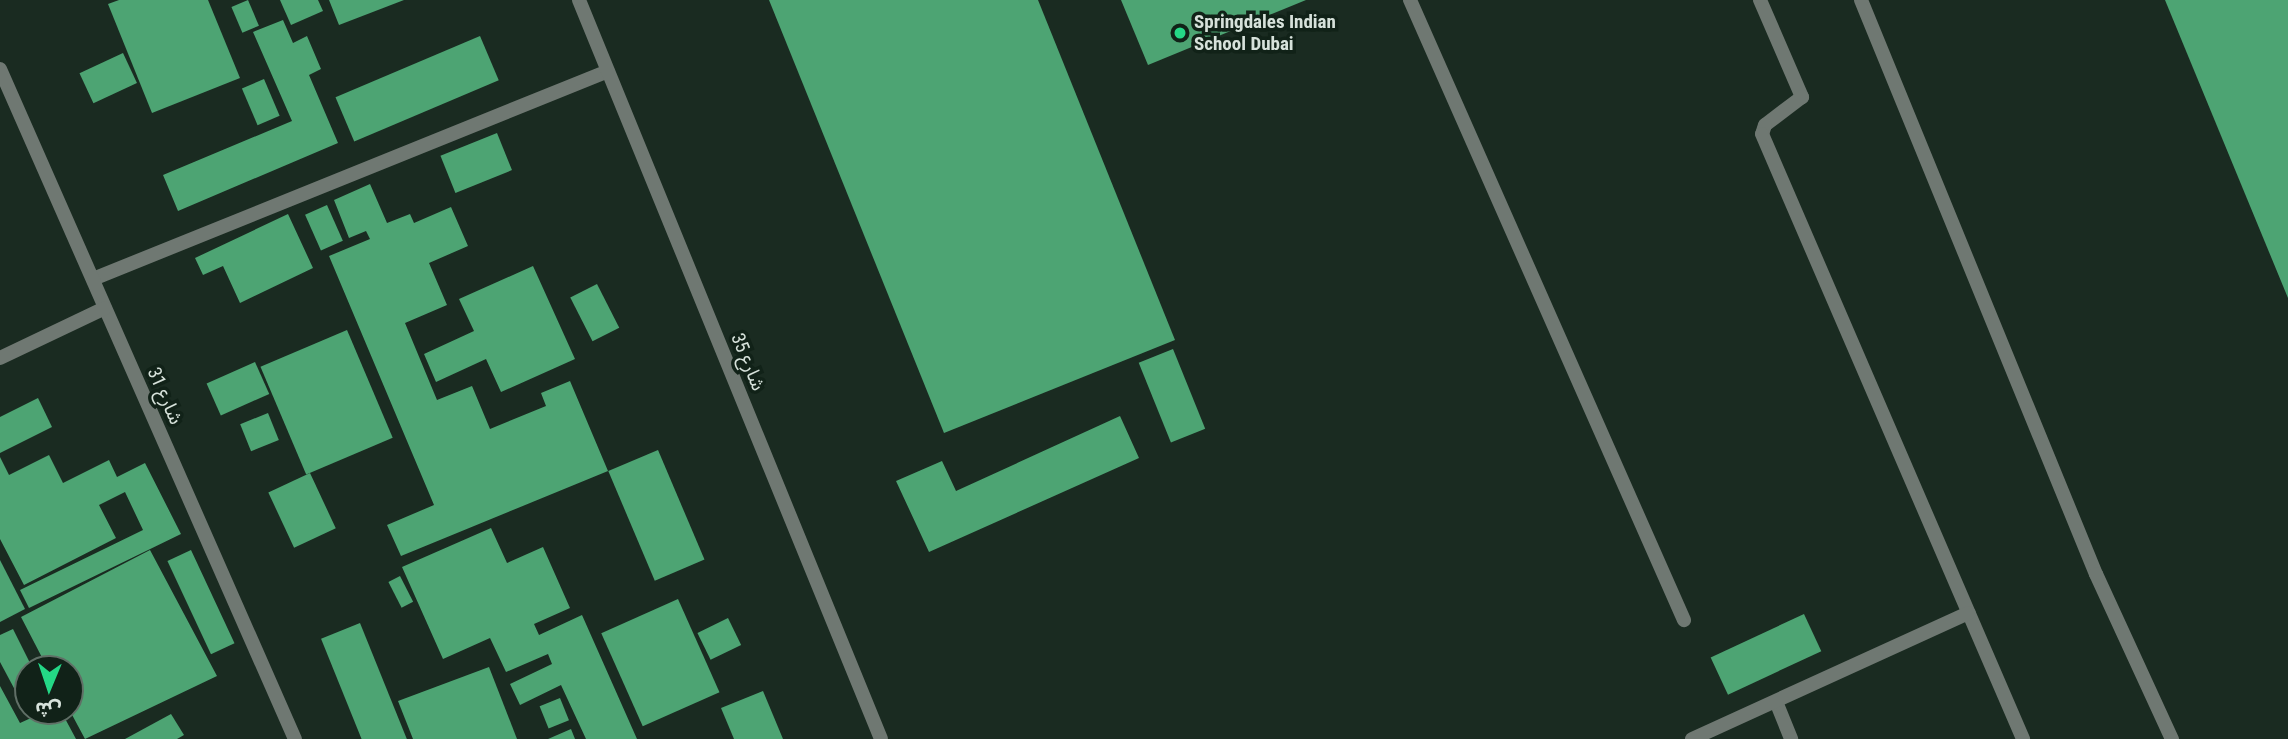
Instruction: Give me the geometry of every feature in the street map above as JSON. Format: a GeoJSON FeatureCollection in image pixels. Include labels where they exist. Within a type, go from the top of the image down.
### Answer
{"type":"FeatureCollection","features":[{"type":"Feature","properties":{"kind":"street","name":"شارع 35"},"geometry":{"type":"LineString","coordinates":[[579,0],[881,739]]}},
{"type":"Feature","properties":{"kind":"street"},"geometry":{"type":"LineString","coordinates":[[1410,0],[1684,620]]}},
{"type":"Feature","properties":{"kind":"street"},"geometry":{"type":"LineString","coordinates":[[1760,0],[1802,97],[1765,125],[1762,134],[2024,739]]}},
{"type":"Feature","properties":{"kind":"street"},"geometry":{"type":"LineString","coordinates":[[1861,0],[2096,574],[2172,739]]}},
{"type":"Feature","properties":{"kind":"street","name":"شارع 31"},"geometry":{"type":"LineString","coordinates":[[0,69],[295,739]]}},
{"type":"Feature","properties":{"kind":"street"},"geometry":{"type":"LineString","coordinates":[[93,279],[608,71]]}},
{"type":"Feature","properties":{"kind":"street"},"geometry":{"type":"LineString","coordinates":[[0,358],[106,308]]}},
{"type":"Feature","properties":{"kind":"street"},"geometry":{"type":"LineString","coordinates":[[1692,739],[1777,704],[1969,613]]}},
{"type":"Feature","properties":{"kind":"street"},"geometry":{"type":"LineString","coordinates":[[1777,704],[1791,739]]}},
{"type":"Feature","properties":{"kind":"building"},"geometry":{"type":"Polygon","coordinates":[[[119,0],[208,0],[240,78],[152,113],[108,4],[119,0]]]}},
{"type":"Feature","properties":{"kind":"building"},"geometry":{"type":"Polygon","coordinates":[[[248,0],[259,26],[242,33],[231,7],[248,0]]]}},
{"type":"Feature","properties":{"kind":"building"},"geometry":{"type":"Polygon","coordinates":[[[280,0],[318,0],[323,11],[291,25],[280,0]]]}},
{"type":"Feature","properties":{"kind":"building"},"geometry":{"type":"Polygon","coordinates":[[[329,0],[404,0],[339,25],[329,0]]]}},
{"type":"Feature","properties":{"kind":"building"},"geometry":{"type":"Polygon","coordinates":[[[769,0],[1038,0],[1175,340],[944,433],[769,0]]]}},
{"type":"Feature","properties":{"kind":"building","name":"Springdales Indian School Dubai"},"geometry":{"type":"Polygon","coordinates":[[[1121,0],[1306,0],[1148,65],[1121,0]]]}},
{"type":"Feature","properties":{"kind":"building"},"geometry":{"type":"Polygon","coordinates":[[[2165,0],[2288,0],[2288,298],[2165,0]]]}},
{"type":"Feature","properties":{"kind":"building"},"geometry":{"type":"Polygon","coordinates":[[[283,20],[293,43],[307,36],[321,69],[309,75],[338,143],[178,211],[163,175],[292,121],[253,32],[283,20]]]}},
{"type":"Feature","properties":{"kind":"building"},"geometry":{"type":"Polygon","coordinates":[[[480,36],[499,80],[354,142],[335,97],[480,36]]]}},
{"type":"Feature","properties":{"kind":"building"},"geometry":{"type":"Polygon","coordinates":[[[123,53],[137,83],[93,103],[79,73],[123,53]]]}},
{"type":"Feature","properties":{"kind":"building"},"geometry":{"type":"Polygon","coordinates":[[[264,79],[280,116],[258,125],[242,88],[264,79]]]}},
{"type":"Feature","properties":{"kind":"building"},"geometry":{"type":"Polygon","coordinates":[[[497,133],[512,170],[455,193],[440,156],[497,133]]]}},
{"type":"Feature","properties":{"kind":"building"},"geometry":{"type":"Polygon","coordinates":[[[370,184],[387,223],[410,214],[414,223],[451,207],[468,246],[429,263],[447,305],[405,323],[437,400],[472,386],[490,429],[546,406],[541,393],[570,381],[608,471],[401,556],[387,525],[434,505],[329,256],[370,239],[366,231],[349,238],[334,200],[370,184]]]}},
{"type":"Feature","properties":{"kind":"building"},"geometry":{"type":"Polygon","coordinates":[[[327,205],[343,241],[321,250],[305,215],[327,205]]]}},
{"type":"Feature","properties":{"kind":"building"},"geometry":{"type":"Polygon","coordinates":[[[288,214],[313,268],[240,303],[223,266],[203,275],[195,258],[288,214]]]}},
{"type":"Feature","properties":{"kind":"building"},"geometry":{"type":"Polygon","coordinates":[[[533,266],[575,359],[501,392],[486,359],[436,382],[424,354],[474,331],[459,299],[533,266]]]}},
{"type":"Feature","properties":{"kind":"building"},"geometry":{"type":"Polygon","coordinates":[[[597,284],[619,328],[593,341],[570,298],[597,284]]]}},
{"type":"Feature","properties":{"kind":"building"},"geometry":{"type":"Polygon","coordinates":[[[347,330],[393,438],[306,474],[260,367],[347,330]]]}},
{"type":"Feature","properties":{"kind":"building"},"geometry":{"type":"Polygon","coordinates":[[[1173,349],[1205,429],[1171,443],[1139,363],[1173,349]]]}},
{"type":"Feature","properties":{"kind":"building"},"geometry":{"type":"Polygon","coordinates":[[[255,362],[269,394],[221,416],[207,384],[255,362]]]}},
{"type":"Feature","properties":{"kind":"building"},"geometry":{"type":"Polygon","coordinates":[[[38,398],[52,427],[0,453],[0,417],[38,398]]]}},
{"type":"Feature","properties":{"kind":"building"},"geometry":{"type":"Polygon","coordinates":[[[268,413],[279,440],[251,451],[240,424],[268,413]]]}},
{"type":"Feature","properties":{"kind":"building"},"geometry":{"type":"Polygon","coordinates":[[[1120,416],[1139,458],[929,552],[896,481],[942,461],[956,491],[1120,416]]]}},
{"type":"Feature","properties":{"kind":"building"},"geometry":{"type":"Polygon","coordinates":[[[658,450],[704,560],[655,581],[608,471],[658,450]]]}},
{"type":"Feature","properties":{"kind":"building"},"geometry":{"type":"Polygon","coordinates":[[[49,455],[63,483],[109,460],[117,477],[145,463],[181,534],[29,608],[20,590],[143,530],[125,492],[99,505],[116,538],[24,585],[0,539],[0,457],[9,475],[49,455]]]}},
{"type":"Feature","properties":{"kind":"building"},"geometry":{"type":"Polygon","coordinates":[[[310,473],[336,528],[294,548],[268,492],[310,473]]]}},
{"type":"Feature","properties":{"kind":"building"},"geometry":{"type":"Polygon","coordinates":[[[491,528],[507,563],[543,547],[570,608],[534,624],[539,635],[582,615],[637,739],[586,739],[561,685],[520,705],[510,684],[552,664],[548,654],[506,672],[490,638],[443,659],[402,567],[491,528]]]}},
{"type":"Feature","properties":{"kind":"building"},"geometry":{"type":"Polygon","coordinates":[[[150,550],[217,676],[85,739],[78,725],[84,725],[84,655],[41,655],[21,617],[150,550]]]}},
{"type":"Feature","properties":{"kind":"building"},"geometry":{"type":"Polygon","coordinates":[[[191,550],[235,643],[211,654],[167,561],[191,550]]]}},
{"type":"Feature","properties":{"kind":"building"},"geometry":{"type":"Polygon","coordinates":[[[0,560],[25,609],[0,622],[0,560]]]}},
{"type":"Feature","properties":{"kind":"building"},"geometry":{"type":"Polygon","coordinates":[[[400,576],[413,602],[402,608],[388,582],[400,576]]]}},
{"type":"Feature","properties":{"kind":"building"},"geometry":{"type":"Polygon","coordinates":[[[678,599],[719,692],[643,726],[601,633],[678,599]]]}},
{"type":"Feature","properties":{"kind":"building"},"geometry":{"type":"Polygon","coordinates":[[[1804,614],[1821,651],[1728,695],[1711,658],[1804,614]]]}},
{"type":"Feature","properties":{"kind":"building"},"geometry":{"type":"Polygon","coordinates":[[[728,618],[741,645],[711,660],[697,633],[728,618]]]}},
{"type":"Feature","properties":{"kind":"building"},"geometry":{"type":"Polygon","coordinates":[[[360,623],[407,739],[362,739],[321,639],[360,623]]]}},
{"type":"Feature","properties":{"kind":"building"},"geometry":{"type":"Polygon","coordinates":[[[13,629],[26,655],[14,655],[14,688],[0,662],[0,635],[13,629]]]}},
{"type":"Feature","properties":{"kind":"building"},"geometry":{"type":"Polygon","coordinates":[[[489,667],[517,739],[413,739],[398,701],[489,667]]]}},
{"type":"Feature","properties":{"kind":"building"},"geometry":{"type":"Polygon","coordinates":[[[0,686],[14,712],[14,725],[68,725],[76,739],[0,739],[0,686]]]}},
{"type":"Feature","properties":{"kind":"building"},"geometry":{"type":"Polygon","coordinates":[[[763,691],[783,739],[734,739],[721,708],[763,691]]]}},
{"type":"Feature","properties":{"kind":"building"},"geometry":{"type":"Polygon","coordinates":[[[560,698],[569,720],[549,728],[540,706],[560,698]]]}},
{"type":"Feature","properties":{"kind":"building"},"geometry":{"type":"Polygon","coordinates":[[[171,714],[184,735],[177,739],[125,739],[171,714]]]}},
{"type":"Feature","properties":{"kind":"building"},"geometry":{"type":"Polygon","coordinates":[[[571,729],[575,739],[548,739],[571,729]]]}},
{"type":"Feature","properties":{"kind":"place","name":"Springdales Indian School Dubai"},"geometry":{"type":"Point","coordinates":[1180,33]}}]}
